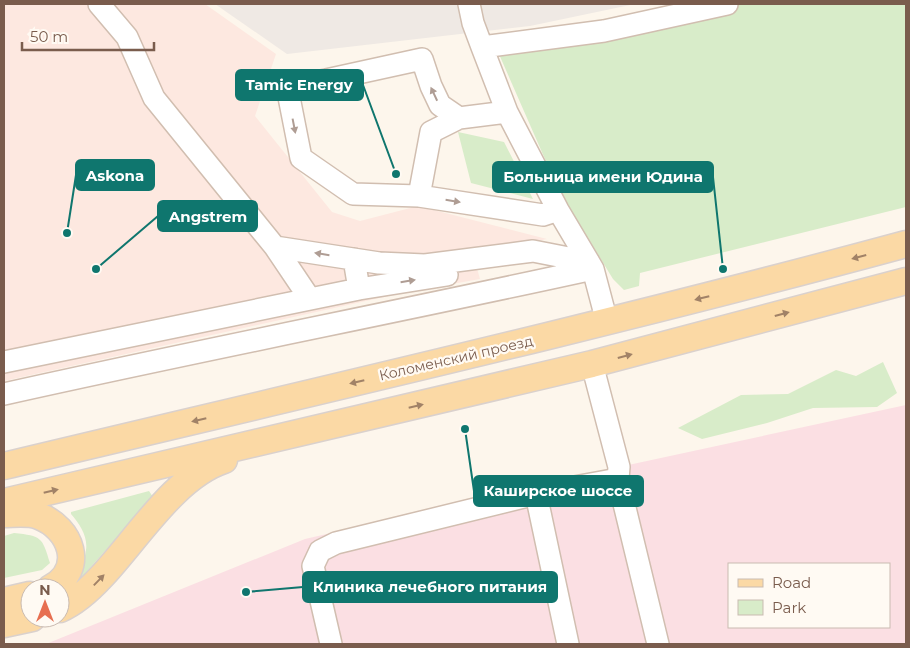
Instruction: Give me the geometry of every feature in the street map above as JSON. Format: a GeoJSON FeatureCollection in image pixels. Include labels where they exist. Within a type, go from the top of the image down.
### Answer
{"type":"FeatureCollection","features":[{"type":"Feature","properties":{"kind":"main road","name":"Коломенский проезд"},"geometry":{"type":"LineString","coordinates":[[4,466],[607,322],[732,291],[906,244]]}},
{"type":"Feature","properties":{"kind":"main road"},"geometry":{"type":"LineString","coordinates":[[4,502],[592,364],[906,281]]}},
{"type":"Feature","properties":{"kind":"main road"},"geometry":{"type":"LineString","coordinates":[[70,604],[93,586],[163,506],[194,476],[215,463],[317,428]]}},
{"type":"Feature","properties":{"kind":"main road"},"geometry":{"type":"LineString","coordinates":[[4,514],[37,515],[52,522],[66,537],[72,556],[68,573],[64,578]]}},
{"type":"Feature","properties":{"kind":"main road"},"geometry":{"type":"LineString","coordinates":[[4,601],[20,597]]}},
{"type":"Feature","properties":{"kind":"main road"},"geometry":{"type":"LineString","coordinates":[[4,624],[20,621]]}},
{"type":"Feature","properties":{"kind":"lane"},"geometry":{"type":"LineString","coordinates":[[99,4],[126,37],[154,98],[275,247],[310,299]]}},
{"type":"Feature","properties":{"kind":"lane"},"geometry":{"type":"LineString","coordinates":[[469,4],[473,23],[507,112],[558,210],[591,266],[607,322]]}},
{"type":"Feature","properties":{"kind":"lane"},"geometry":{"type":"LineString","coordinates":[[482,47],[604,31],[727,4]]}},
{"type":"Feature","properties":{"kind":"lane"},"geometry":{"type":"LineString","coordinates":[[459,118],[440,105],[431,86],[422,58],[287,87],[301,158],[353,194],[419,196],[543,215],[558,210]]}},
{"type":"Feature","properties":{"kind":"lane"},"geometry":{"type":"LineString","coordinates":[[419,196],[431,132],[459,118],[507,112]]}},
{"type":"Feature","properties":{"kind":"lane"},"geometry":{"type":"LineString","coordinates":[[275,247],[379,263],[425,265],[533,251],[591,266]]}},
{"type":"Feature","properties":{"kind":"lane"},"geometry":{"type":"LineString","coordinates":[[354,259],[360,289]]}},
{"type":"Feature","properties":{"kind":"lane"},"geometry":{"type":"LineString","coordinates":[[4,362],[360,289],[536,262],[591,266]]}},
{"type":"Feature","properties":{"kind":"lane"},"geometry":{"type":"LineString","coordinates":[[4,394],[170,356],[415,308],[591,266]]}},
{"type":"Feature","properties":{"kind":"lane"},"geometry":{"type":"LineString","coordinates":[[592,364],[619,467],[618,479],[658,644]]}},
{"type":"Feature","properties":{"kind":"lane"},"geometry":{"type":"LineString","coordinates":[[331,644],[313,566],[320,551],[336,543],[536,494],[618,479]]}},
{"type":"Feature","properties":{"kind":"lane"},"geometry":{"type":"LineString","coordinates":[[536,494],[568,644]]}},
{"type":"Feature","properties":{"kind":"shaded area"},"geometry":{"type":"Polygon","coordinates":[[[4,4],[205,4],[276,54],[255,116],[332,212],[360,221],[418,206],[547,239],[473,254],[480,279],[402,293],[4,381],[4,4]]]}},
{"type":"Feature","properties":{"kind":"shaded area"},"geometry":{"type":"Polygon","coordinates":[[[215,4],[635,4],[530,26],[287,54],[215,4]]]}},
{"type":"Feature","properties":{"kind":"shaded area"},"geometry":{"type":"Polygon","coordinates":[[[906,405],[906,644],[46,644],[305,539],[619,467],[906,405]]]}},
{"type":"Feature","properties":{"kind":"green space"},"geometry":{"type":"Polygon","coordinates":[[[704,4],[906,4],[906,207],[640,273],[639,286],[624,290],[613,279],[559,191],[495,45],[704,4]]]}},
{"type":"Feature","properties":{"kind":"green space"},"geometry":{"type":"Polygon","coordinates":[[[458,132],[504,142],[533,199],[471,183],[458,132]]]}},
{"type":"Feature","properties":{"kind":"green space"},"geometry":{"type":"Polygon","coordinates":[[[883,362],[897,393],[877,407],[813,408],[767,423],[702,439],[678,428],[741,395],[788,394],[836,370],[856,376],[883,362]]]}},
{"type":"Feature","properties":{"kind":"green space"},"geometry":{"type":"Polygon","coordinates":[[[149,491],[153,497],[81,578],[86,540],[83,531],[71,512],[149,491]]]}},
{"type":"Feature","properties":{"kind":"green space"},"geometry":{"type":"Polygon","coordinates":[[[14,533],[30,535],[40,539],[50,563],[42,570],[4,578],[4,536],[14,533]]]}},
{"type":"Feature","properties":{"kind":"place","name":"Tamic Energy"},"geometry":{"type":"Point","coordinates":[396,174]}},
{"type":"Feature","properties":{"kind":"place","name":"Askona"},"geometry":{"type":"Point","coordinates":[67,233]}},
{"type":"Feature","properties":{"kind":"place","name":"Angstrem"},"geometry":{"type":"Point","coordinates":[96,269]}},
{"type":"Feature","properties":{"kind":"place","name":"Больница имени Юдина"},"geometry":{"type":"Point","coordinates":[723,269]}},
{"type":"Feature","properties":{"kind":"place","name":"Каширское шоссе"},"geometry":{"type":"Point","coordinates":[465,429]}},
{"type":"Feature","properties":{"kind":"place","name":"Клиника лечебного питания"},"geometry":{"type":"Point","coordinates":[246,592]}}]}
